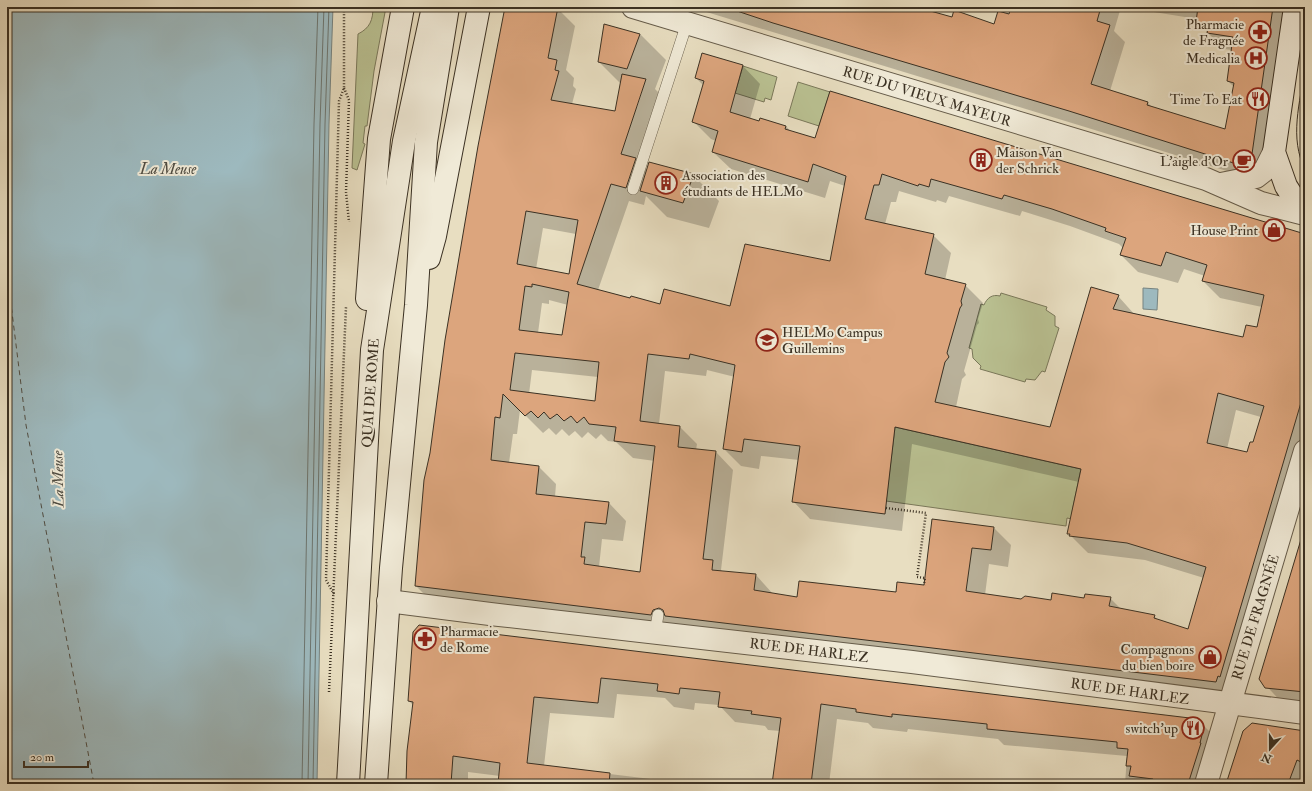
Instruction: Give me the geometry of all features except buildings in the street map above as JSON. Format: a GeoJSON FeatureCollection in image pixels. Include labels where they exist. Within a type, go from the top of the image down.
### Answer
{"type":"FeatureCollection","features":[{"type":"Feature","properties":{"kind":"street"},"geometry":{"type":"LineString","coordinates":[[372,350],[366,303],[378,139],[403,7]]}},
{"type":"Feature","properties":{"kind":"street","name":"QUAI DE ROME"},"geometry":{"type":"LineString","coordinates":[[348,784],[372,350],[404,141],[433,7]]}},
{"type":"Feature","properties":{"kind":"street"},"geometry":{"type":"LineString","coordinates":[[376,784],[388,601],[416,305],[426,142],[448,7]]}},
{"type":"Feature","properties":{"kind":"street"},"geometry":{"type":"LineString","coordinates":[[416,305],[435,236],[479,7]]}},
{"type":"Feature","properties":{"kind":"street","name":"RUE DU VIEUX MAYEUR"},"geometry":{"type":"LineString","coordinates":[[633,7],[1220,184],[1238,194],[1261,203],[1305,214]]}},
{"type":"Feature","properties":{"kind":"street"},"geometry":{"type":"LineString","coordinates":[[1220,184],[1256,177],[1265,170],[1274,152],[1295,7]]}},
{"type":"Feature","properties":{"kind":"street"},"geometry":{"type":"LineString","coordinates":[[1274,152],[1289,191],[1298,205],[1305,211]]}},
{"type":"Feature","properties":{"kind":"street","name":"RUE DE FRAGNÉE"},"geometry":{"type":"LineString","coordinates":[[1206,784],[1305,451]]}},
{"type":"Feature","properties":{"kind":"street","name":"RUE DE HARLEZ"},"geometry":{"type":"LineString","coordinates":[[358,597],[388,601],[656,624],[912,662],[1305,713]]}},
{"type":"Feature","properties":{"kind":"lane"},"geometry":{"type":"LineString","coordinates":[[634,189],[687,23]]}},
{"type":"Feature","properties":{"kind":"path"},"geometry":{"type":"LineString","coordinates":[[344,7],[344,88],[339,101],[326,580],[334,594],[346,306]]}},
{"type":"Feature","properties":{"kind":"path"},"geometry":{"type":"LineString","coordinates":[[344,88],[349,100],[346,192],[349,228]]}},
{"type":"Feature","properties":{"kind":"path"},"geometry":{"type":"LineString","coordinates":[[886,508],[926,513],[917,577],[925,578],[924,585]]}},
{"type":"Feature","properties":{"kind":"green space"},"geometry":{"type":"Polygon","coordinates":[[[373,7],[386,7],[374,71],[367,126],[365,126],[363,143],[365,144],[357,170],[352,168],[358,34],[362,32],[370,23],[373,7]]]}},
{"type":"Feature","properties":{"kind":"green space"},"geometry":{"type":"Polygon","coordinates":[[[743,66],[777,77],[771,100],[765,98],[764,102],[735,93],[743,66]]]}},
{"type":"Feature","properties":{"kind":"green space"},"geometry":{"type":"Polygon","coordinates":[[[798,82],[830,92],[819,126],[788,116],[798,82]]]}},
{"type":"Feature","properties":{"kind":"green space"},"geometry":{"type":"Polygon","coordinates":[[[1001,293],[1047,307],[1046,310],[1055,316],[1055,326],[1059,328],[1045,372],[1042,371],[1035,380],[1026,379],[1025,382],[980,369],[981,366],[973,358],[972,349],[969,348],[981,304],[984,305],[990,297],[1000,296],[1001,293]]]}},
{"type":"Feature","properties":{"kind":"green space"},"geometry":{"type":"Polygon","coordinates":[[[895,427],[1081,469],[1072,512],[1072,519],[1067,518],[1066,526],[886,501],[895,427]]]}},
{"type":"Feature","properties":{"kind":"water","name":"La Meuse"},"geometry":{"type":"Polygon","coordinates":[[[7,7],[333,7],[329,124],[317,784],[7,784],[7,7]]]}},
{"type":"Feature","properties":{"kind":"water"},"geometry":{"type":"Polygon","coordinates":[[[1143,288],[1158,289],[1157,310],[1143,309],[1143,288]]]}},
{"type":"Feature","properties":{"kind":"ferry route"},"geometry":{"type":"LineString","coordinates":[[7,272],[26,425],[94,784]]}},
{"type":"Feature","properties":{"kind":"tram line"},"geometry":{"type":"LineString","coordinates":[[1305,70],[1297,120],[1298,145],[1300,157],[1305,169]]}},
{"type":"Feature","properties":{"kind":"place","name":"Pharmacie de Fragnée"},"geometry":{"type":"Point","coordinates":[1260,32]}},
{"type":"Feature","properties":{"kind":"place","name":"Medicalia"},"geometry":{"type":"Point","coordinates":[1256,58]}},
{"type":"Feature","properties":{"kind":"place","name":"Time To Eat"},"geometry":{"type":"Point","coordinates":[1258,99]}},
{"type":"Feature","properties":{"kind":"place","name":"Maison Van der Schrick"},"geometry":{"type":"Point","coordinates":[981,160]}},
{"type":"Feature","properties":{"kind":"place","name":"L'aigle d'Or"},"geometry":{"type":"Point","coordinates":[1244,161]}},
{"type":"Feature","properties":{"kind":"place","name":"Association des étudiants de HELMo"},"geometry":{"type":"Point","coordinates":[666,183]}},
{"type":"Feature","properties":{"kind":"place","name":"House Print"},"geometry":{"type":"Point","coordinates":[1274,230]}},
{"type":"Feature","properties":{"kind":"place","name":"HELMo Campus Guillemins"},"geometry":{"type":"Point","coordinates":[767,340]}},
{"type":"Feature","properties":{"kind":"place","name":"Pharmacie de Rome"},"geometry":{"type":"Point","coordinates":[425,639]}},
{"type":"Feature","properties":{"kind":"place","name":"Compagnons du bien boire"},"geometry":{"type":"Point","coordinates":[1210,657]}},
{"type":"Feature","properties":{"kind":"place","name":"switch'up"},"geometry":{"type":"Point","coordinates":[1193,728]}}]}
